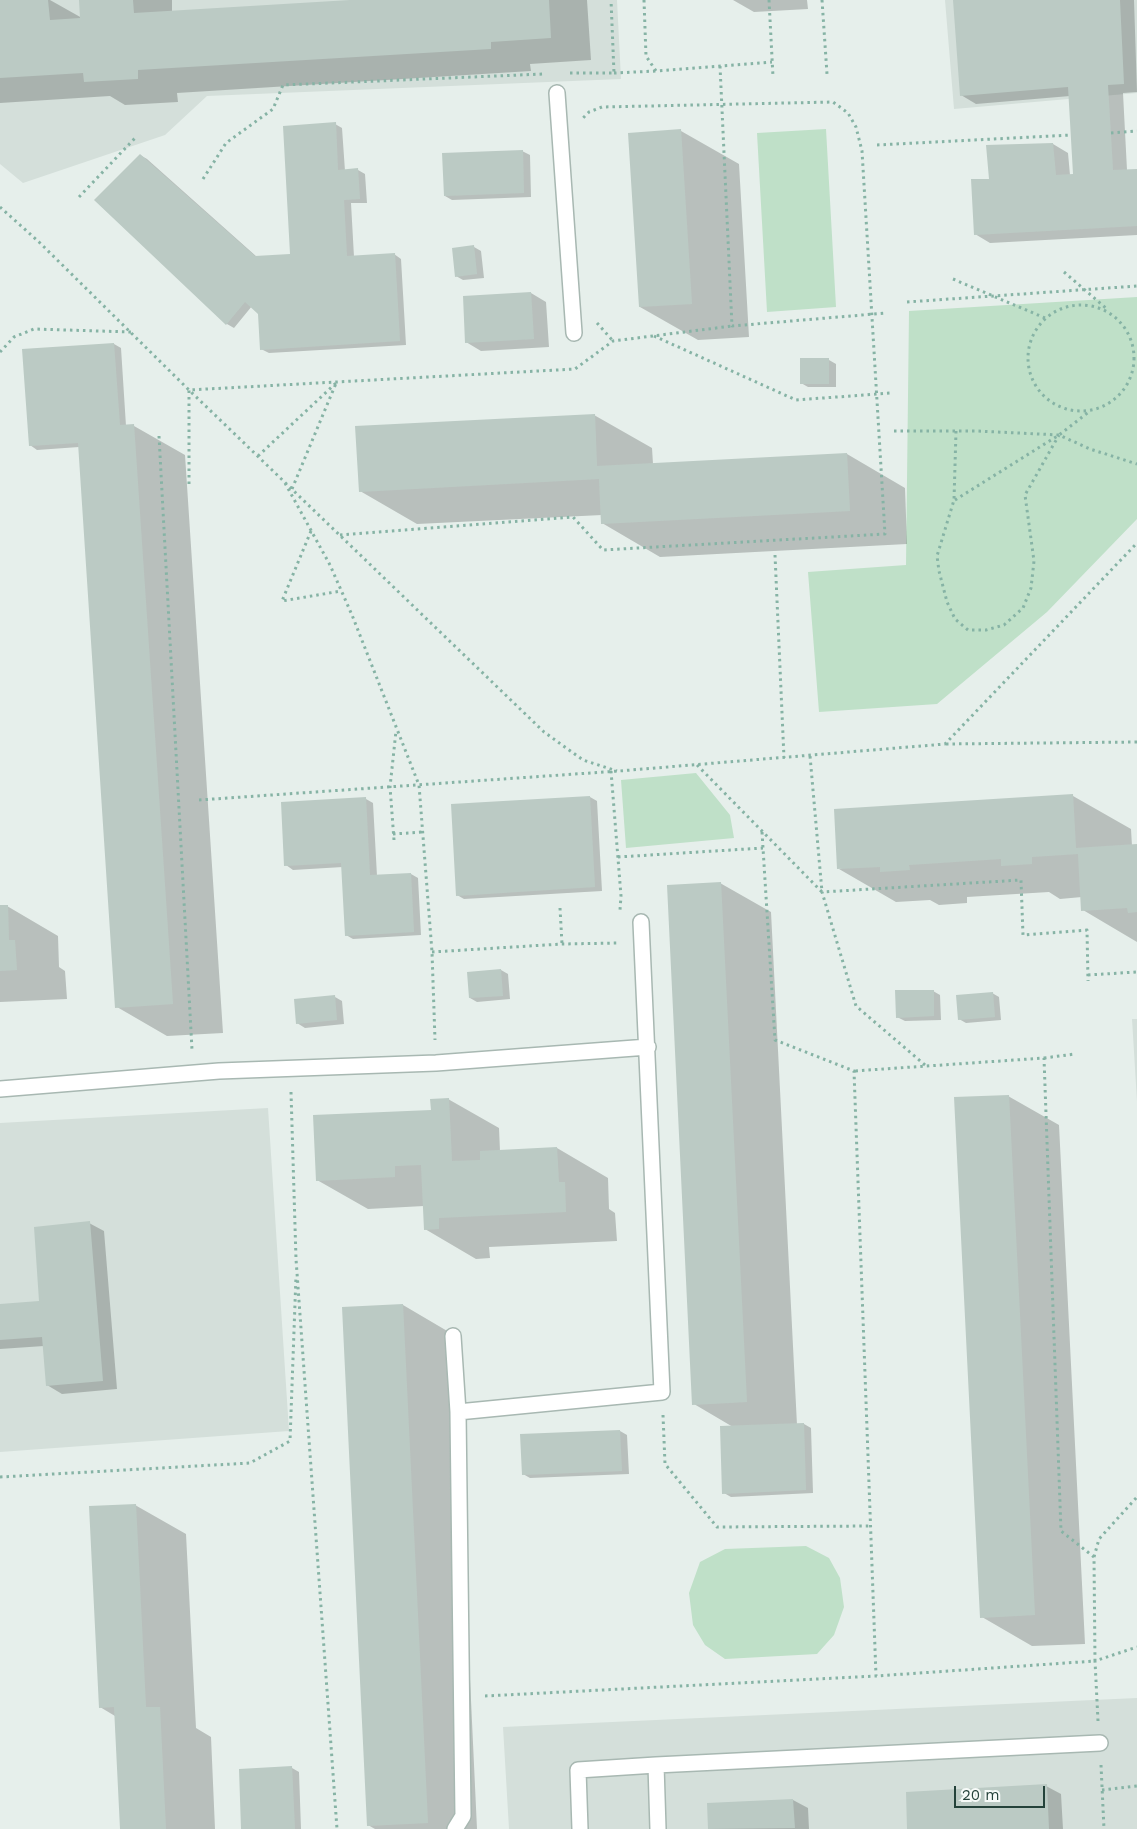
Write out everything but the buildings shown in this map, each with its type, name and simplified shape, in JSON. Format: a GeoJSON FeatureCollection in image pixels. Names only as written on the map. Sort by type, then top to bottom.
{"type":"FeatureCollection","features":[{"type":"Feature","properties":{"kind":"lane"},"geometry":{"type":"LineString","coordinates":[[557,92],[574,333]]}},
{"type":"Feature","properties":{"kind":"lane"},"geometry":{"type":"LineString","coordinates":[[458,1412],[662,1392],[641,922]]}},
{"type":"Feature","properties":{"kind":"lane"},"geometry":{"type":"LineString","coordinates":[[0,1089],[219,1072],[436,1063],[648,1047]]}},
{"type":"Feature","properties":{"kind":"lane"},"geometry":{"type":"LineString","coordinates":[[454,1336],[458,1412],[463,1816],[455,1829]]}},
{"type":"Feature","properties":{"kind":"lane"},"geometry":{"type":"LineString","coordinates":[[580,1829],[578,1770],[1100,1743]]}},
{"type":"Feature","properties":{"kind":"lane"},"geometry":{"type":"LineString","coordinates":[[656,1765],[658,1829]]}},
{"type":"Feature","properties":{"kind":"path"},"geometry":{"type":"LineString","coordinates":[[612,0],[614,73]]}},
{"type":"Feature","properties":{"kind":"path"},"geometry":{"type":"LineString","coordinates":[[644,0],[646,56],[656,71]]}},
{"type":"Feature","properties":{"kind":"path"},"geometry":{"type":"LineString","coordinates":[[769,0],[773,77]]}},
{"type":"Feature","properties":{"kind":"path"},"geometry":{"type":"LineString","coordinates":[[822,0],[827,74]]}},
{"type":"Feature","properties":{"kind":"path"},"geometry":{"type":"LineString","coordinates":[[568,73],[656,71],[772,62]]}},
{"type":"Feature","properties":{"kind":"path"},"geometry":{"type":"LineString","coordinates":[[720,66],[732,326]]}},
{"type":"Feature","properties":{"kind":"path"},"geometry":{"type":"LineString","coordinates":[[202,178],[226,143],[273,109],[283,85],[548,74]]}},
{"type":"Feature","properties":{"kind":"path"},"geometry":{"type":"LineString","coordinates":[[340,535],[573,517],[603,550],[885,534],[862,151],[856,127],[848,113],[833,102],[602,107],[589,112],[580,121]]}},
{"type":"Feature","properties":{"kind":"path"},"geometry":{"type":"LineString","coordinates":[[1111,133],[1137,131]]}},
{"type":"Feature","properties":{"kind":"path"},"geometry":{"type":"LineString","coordinates":[[877,145],[1071,135]]}},
{"type":"Feature","properties":{"kind":"path"},"geometry":{"type":"LineString","coordinates":[[79,197],[136,137]]}},
{"type":"Feature","properties":{"kind":"path"},"geometry":{"type":"LineString","coordinates":[[0,207],[39,242],[189,390],[544,732],[583,760],[619,771]]}},
{"type":"Feature","properties":{"kind":"path"},"geometry":{"type":"LineString","coordinates":[[954,500],[1059,435],[1090,411],[1107,405],[1119,396],[1130,381],[1135,369],[1136,352],[1128,332],[1117,318],[1064,272]]}},
{"type":"Feature","properties":{"kind":"path"},"geometry":{"type":"LineString","coordinates":[[953,279],[1045,318]]}},
{"type":"Feature","properties":{"kind":"path"},"geometry":{"type":"LineString","coordinates":[[907,302],[1137,286]]}},
{"type":"Feature","properties":{"kind":"path"},"geometry":{"type":"LineString","coordinates":[[1090,411],[1065,409],[1051,403],[1038,390],[1030,373],[1027,359],[1030,340],[1045,318],[1054,311],[1072,305],[1085,304],[1103,309],[1117,318]]}},
{"type":"Feature","properties":{"kind":"path"},"geometry":{"type":"LineString","coordinates":[[189,390],[575,368],[613,341],[732,326],[886,313]]}},
{"type":"Feature","properties":{"kind":"path"},"geometry":{"type":"LineString","coordinates":[[594,319],[613,341]]}},
{"type":"Feature","properties":{"kind":"path"},"geometry":{"type":"LineString","coordinates":[[0,352],[14,337],[34,330],[132,332]]}},
{"type":"Feature","properties":{"kind":"path"},"geometry":{"type":"LineString","coordinates":[[654,336],[796,400],[891,394]]}},
{"type":"Feature","properties":{"kind":"path"},"geometry":{"type":"LineString","coordinates":[[292,489],[337,382]]}},
{"type":"Feature","properties":{"kind":"path"},"geometry":{"type":"LineString","coordinates":[[258,456],[337,382]]}},
{"type":"Feature","properties":{"kind":"path"},"geometry":{"type":"LineString","coordinates":[[189,390],[189,484]]}},
{"type":"Feature","properties":{"kind":"path"},"geometry":{"type":"LineString","coordinates":[[894,431],[956,431],[1059,435],[1090,449],[1137,464]]}},
{"type":"Feature","properties":{"kind":"path"},"geometry":{"type":"LineString","coordinates":[[956,431],[954,500],[937,556],[947,602],[955,619],[968,630],[986,630],[1004,625],[1023,608],[1031,588],[1034,561],[1025,494],[1059,435]]}},
{"type":"Feature","properties":{"kind":"path"},"geometry":{"type":"LineString","coordinates":[[158,436],[192,1056]]}},
{"type":"Feature","properties":{"kind":"path"},"geometry":{"type":"LineString","coordinates":[[283,480],[330,565],[419,785],[432,952],[436,1063]]}},
{"type":"Feature","properties":{"kind":"path"},"geometry":{"type":"LineString","coordinates":[[311,531],[282,601],[341,591]]}},
{"type":"Feature","properties":{"kind":"path"},"geometry":{"type":"LineString","coordinates":[[945,744],[1137,543]]}},
{"type":"Feature","properties":{"kind":"path"},"geometry":{"type":"LineString","coordinates":[[775,555],[784,758]]}},
{"type":"Feature","properties":{"kind":"path"},"geometry":{"type":"LineString","coordinates":[[394,840],[390,787],[396,730]]}},
{"type":"Feature","properties":{"kind":"path"},"geometry":{"type":"LineString","coordinates":[[199,800],[611,772],[945,744],[1137,742]]}},
{"type":"Feature","properties":{"kind":"path"},"geometry":{"type":"LineString","coordinates":[[810,756],[822,892],[856,1006],[926,1066]]}},
{"type":"Feature","properties":{"kind":"path"},"geometry":{"type":"LineString","coordinates":[[697,765],[822,892],[1021,880],[1023,935],[1087,930],[1088,981]]}},
{"type":"Feature","properties":{"kind":"path"},"geometry":{"type":"LineString","coordinates":[[611,772],[621,896],[620,917]]}},
{"type":"Feature","properties":{"kind":"path"},"geometry":{"type":"LineString","coordinates":[[393,834],[423,832]]}},
{"type":"Feature","properties":{"kind":"path"},"geometry":{"type":"LineString","coordinates":[[762,832],[774,1040],[854,1071],[1044,1058],[1075,1054]]}},
{"type":"Feature","properties":{"kind":"path"},"geometry":{"type":"LineString","coordinates":[[618,857],[763,848]]}},
{"type":"Feature","properties":{"kind":"path"},"geometry":{"type":"LineString","coordinates":[[560,908],[562,944]]}},
{"type":"Feature","properties":{"kind":"path"},"geometry":{"type":"LineString","coordinates":[[432,952],[562,944],[620,943],[620,934]]}},
{"type":"Feature","properties":{"kind":"path"},"geometry":{"type":"LineString","coordinates":[[1088,975],[1137,972]]}},
{"type":"Feature","properties":{"kind":"path"},"geometry":{"type":"LineString","coordinates":[[1044,1058],[1061,1531],[1094,1557]]}},
{"type":"Feature","properties":{"kind":"path"},"geometry":{"type":"LineString","coordinates":[[854,1071],[876,1676]]}},
{"type":"Feature","properties":{"kind":"path"},"geometry":{"type":"LineString","coordinates":[[291,1083],[296,1259],[337,1829]]}},
{"type":"Feature","properties":{"kind":"path"},"geometry":{"type":"LineString","coordinates":[[0,1477],[250,1463],[290,1441],[296,1259]]}},
{"type":"Feature","properties":{"kind":"path"},"geometry":{"type":"LineString","coordinates":[[662,1392],[665,1464],[717,1527],[871,1526]]}},
{"type":"Feature","properties":{"kind":"path"},"geometry":{"type":"LineString","coordinates":[[462,1697],[876,1676],[1095,1661],[1094,1557],[1099,1539],[1137,1497]]}},
{"type":"Feature","properties":{"kind":"path"},"geometry":{"type":"LineString","coordinates":[[1102,1790],[1137,1786]]}},
{"type":"Feature","properties":{"kind":"shaded area"},"geometry":{"type":"Polygon","coordinates":[[[0,0],[617,0],[621,79],[207,96],[165,135],[23,183],[0,164],[0,0]]]}},
{"type":"Feature","properties":{"kind":"shaded area"},"geometry":{"type":"Polygon","coordinates":[[[945,0],[1137,0],[1137,93],[954,109],[945,0]]]}},
{"type":"Feature","properties":{"kind":"shaded area"},"geometry":{"type":"Polygon","coordinates":[[[1132,1019],[1137,1019],[1137,1101],[1132,1019]]]}},
{"type":"Feature","properties":{"kind":"shaded area"},"geometry":{"type":"Polygon","coordinates":[[[268,1108],[289,1431],[0,1452],[0,1123],[268,1108]]]}},
{"type":"Feature","properties":{"kind":"shaded area"},"geometry":{"type":"Polygon","coordinates":[[[1137,1698],[1137,1829],[509,1829],[503,1727],[1137,1698]]]}},
{"type":"Feature","properties":{"kind":"green space"},"geometry":{"type":"Polygon","coordinates":[[[826,129],[836,307],[767,312],[757,133],[826,129]]]}},
{"type":"Feature","properties":{"kind":"green space"},"geometry":{"type":"Polygon","coordinates":[[[1137,297],[1137,519],[1047,612],[937,704],[819,712],[808,572],[906,565],[909,311],[1137,297]]]}},
{"type":"Feature","properties":{"kind":"green space"},"geometry":{"type":"Polygon","coordinates":[[[696,773],[730,815],[734,838],[626,848],[621,780],[696,773]]]}},
{"type":"Feature","properties":{"kind":"green space"},"geometry":{"type":"Polygon","coordinates":[[[806,1546],[829,1558],[840,1578],[844,1607],[834,1635],[817,1654],[725,1659],[705,1645],[693,1625],[689,1593],[700,1562],[725,1549],[806,1546]]]}}]}
